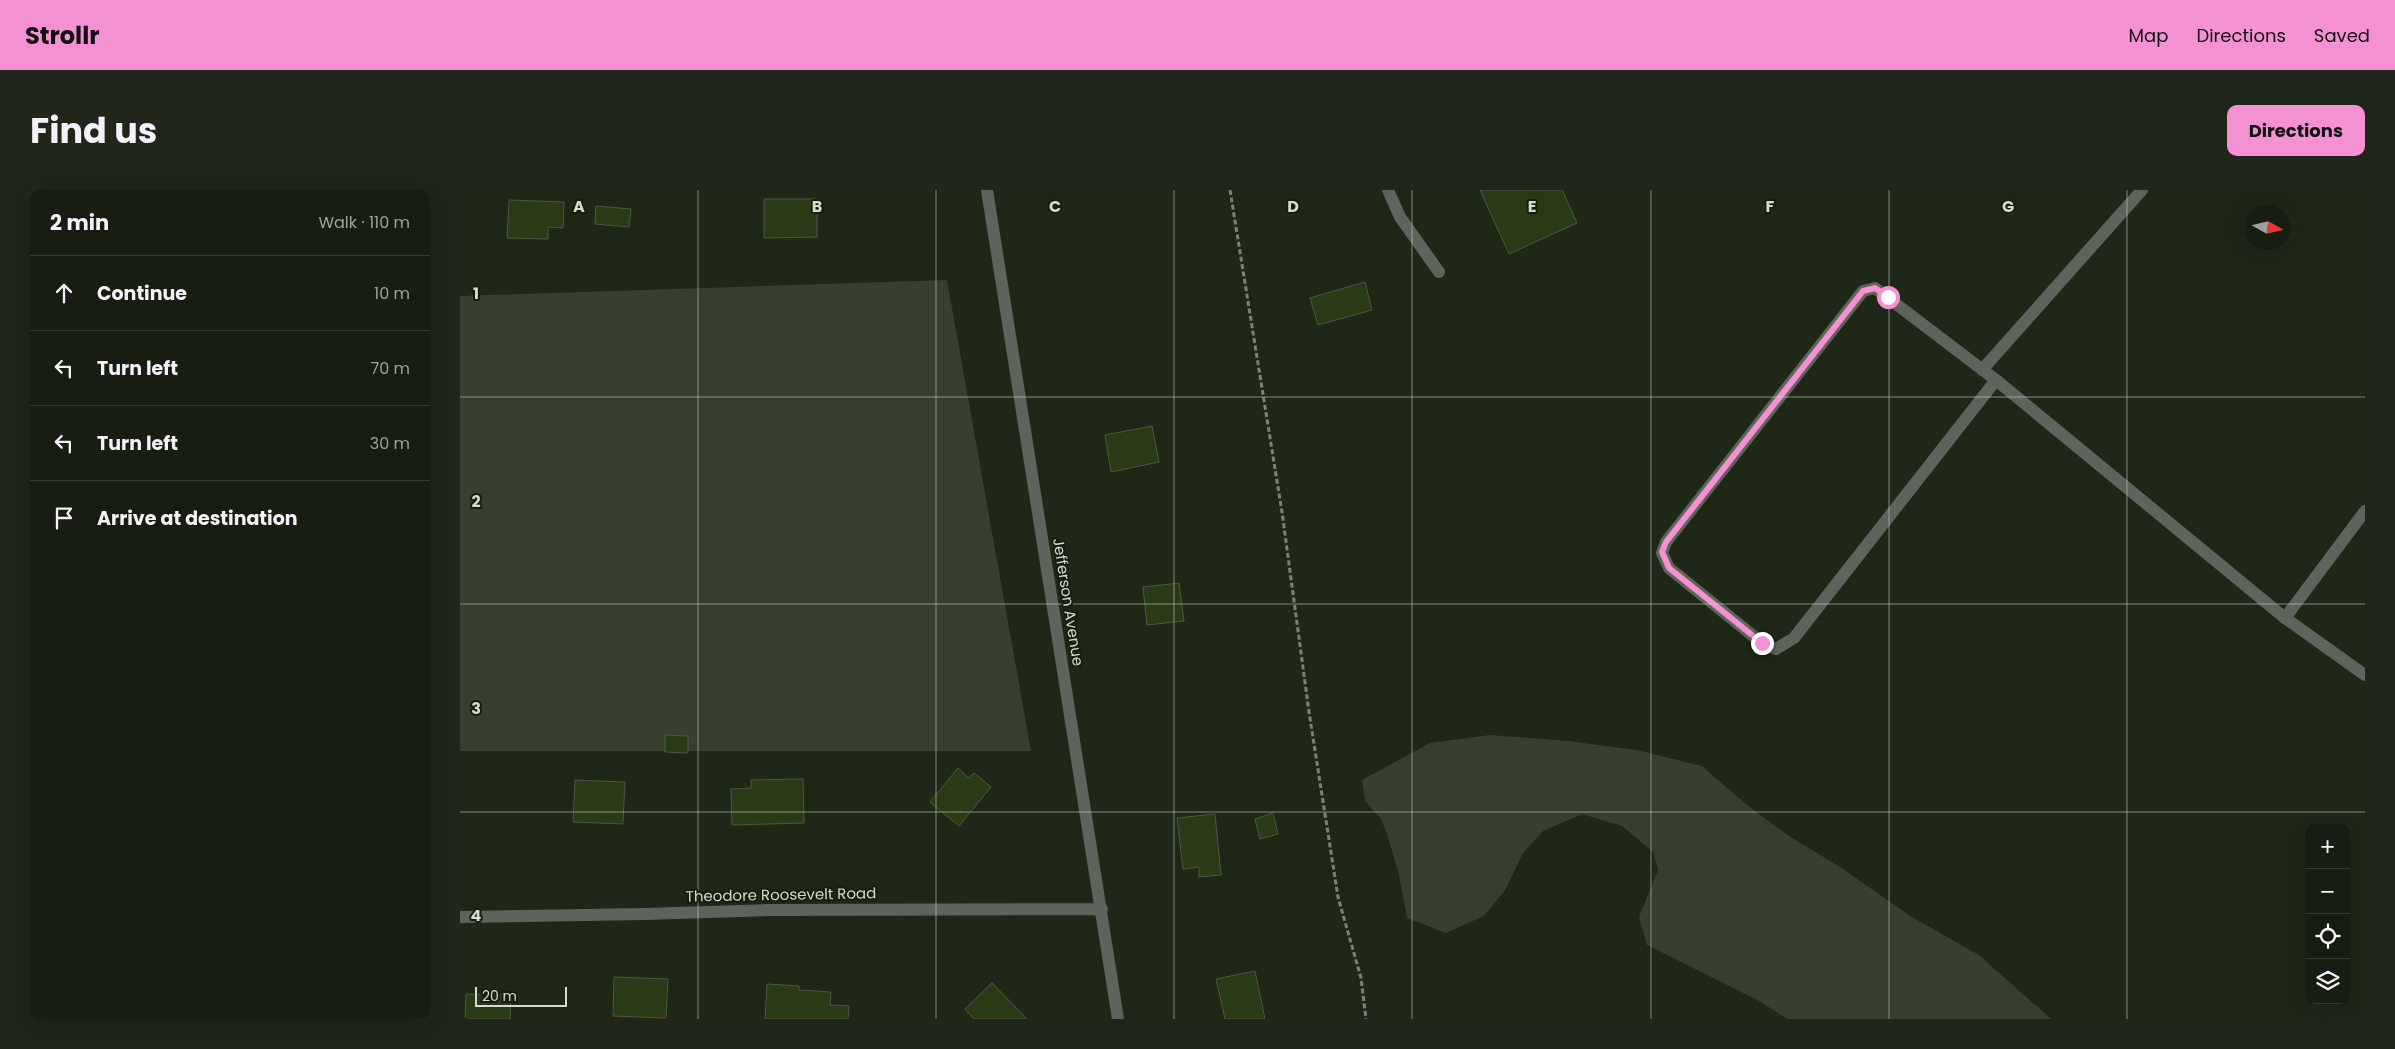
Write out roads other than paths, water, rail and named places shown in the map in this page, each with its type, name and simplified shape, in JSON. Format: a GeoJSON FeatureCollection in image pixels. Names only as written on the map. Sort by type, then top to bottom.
{"type":"FeatureCollection","features":[{"type":"Feature","properties":{"kind":"street","name":"Jefferson Avenue"},"geometry":{"type":"LineString","coordinates":[[987,190],[1118,1019]]}},
{"type":"Feature","properties":{"kind":"street"},"geometry":{"type":"LineString","coordinates":[[1388,190],[1400,217],[1439,272]]}},
{"type":"Feature","properties":{"kind":"street"},"geometry":{"type":"LineString","coordinates":[[1982,370],[2142,190]]}},
{"type":"Feature","properties":{"kind":"street"},"geometry":{"type":"LineString","coordinates":[[1996,380],[1794,638],[1776,649],[1762,643],[1669,568],[1662,552],[1666,542],[1863,291],[1875,288],[1996,380],[2285,618],[2365,675]]}},
{"type":"Feature","properties":{"kind":"street"},"geometry":{"type":"LineString","coordinates":[[2285,618],[2365,511]]}},
{"type":"Feature","properties":{"kind":"street","name":"Theodore Roosevelt Road"},"geometry":{"type":"LineString","coordinates":[[460,916],[779,910],[1102,909]]}}]}
